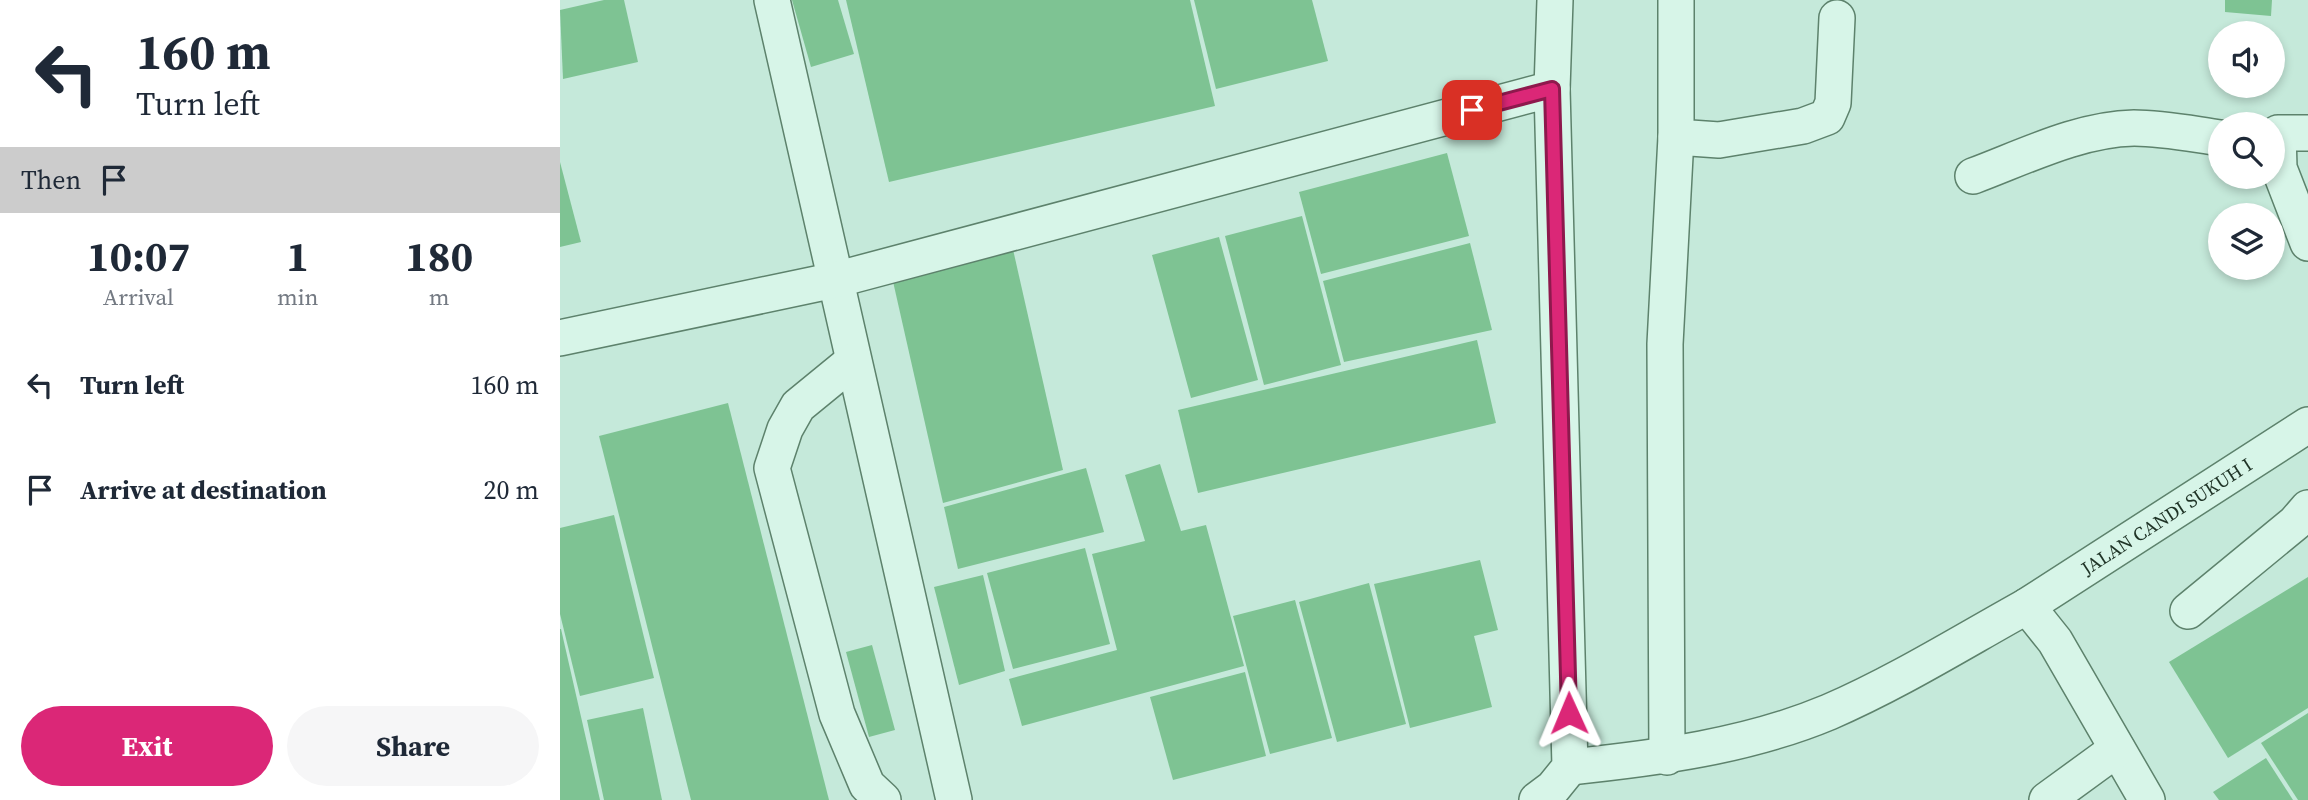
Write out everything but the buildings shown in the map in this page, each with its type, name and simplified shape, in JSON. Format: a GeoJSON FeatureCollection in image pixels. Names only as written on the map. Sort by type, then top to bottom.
{"type":"FeatureCollection","features":[{"type":"Feature","properties":{"kind":"street"},"geometry":{"type":"LineString","coordinates":[[772,0],[954,800]]}},
{"type":"Feature","properties":{"kind":"street"},"geometry":{"type":"LineString","coordinates":[[1537,800],[1553,788],[1570,767],[1552,89],[1555,0]]}},
{"type":"Feature","properties":{"kind":"street"},"geometry":{"type":"LineString","coordinates":[[1667,757],[1665,344],[1676,136],[1676,0]]}},
{"type":"Feature","properties":{"kind":"street"},"geometry":{"type":"LineString","coordinates":[[1676,136],[1718,140],[1803,126],[1827,117],[1833,103],[1837,18]]}},
{"type":"Feature","properties":{"kind":"street"},"geometry":{"type":"LineString","coordinates":[[560,338],[835,280],[1552,89]]}},
{"type":"Feature","properties":{"kind":"street"},"geometry":{"type":"LineString","coordinates":[[1973,176],[2077,138],[2106,131],[2134,128],[2208,137]]}},
{"type":"Feature","properties":{"kind":"street"},"geometry":{"type":"LineString","coordinates":[[2287,133],[2279,168],[2308,243]]}},
{"type":"Feature","properties":{"kind":"street"},"geometry":{"type":"LineString","coordinates":[[853,361],[798,406],[785,429],[772,468],[837,715],[867,785],[883,800]]}},
{"type":"Feature","properties":{"kind":"street","name":"JALAN CANDI SUKUH I"},"geometry":{"type":"LineString","coordinates":[[1570,767],[1667,757],[1758,735],[1828,712],[2027,606],[2306,430]]}},
{"type":"Feature","properties":{"kind":"street"},"geometry":{"type":"LineString","coordinates":[[2188,611],[2295,523],[2308,508]]}},
{"type":"Feature","properties":{"kind":"street"},"geometry":{"type":"LineString","coordinates":[[2027,606],[2055,641],[2147,800]]}},
{"type":"Feature","properties":{"kind":"street"},"geometry":{"type":"LineString","coordinates":[[2047,800],[2117,749]]}},
{"type":"Feature","properties":{"kind":"route"},"geometry":{"type":"LineString","coordinates":[[1472,110],[1552,89],[1569,713]]}}]}
